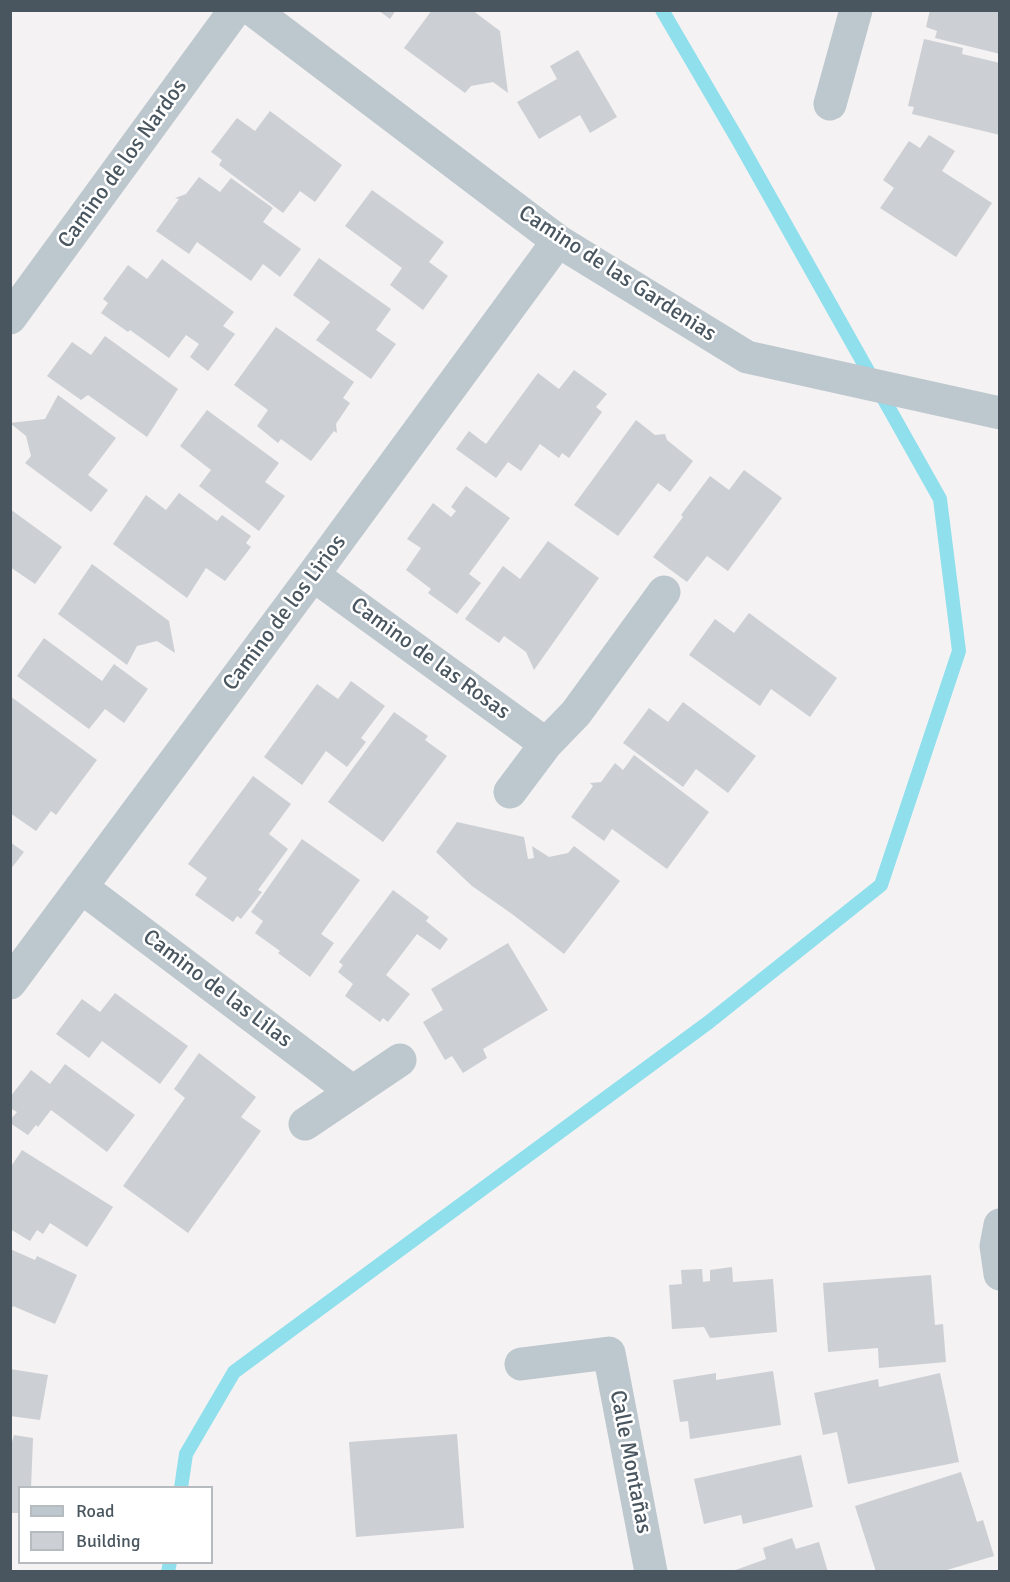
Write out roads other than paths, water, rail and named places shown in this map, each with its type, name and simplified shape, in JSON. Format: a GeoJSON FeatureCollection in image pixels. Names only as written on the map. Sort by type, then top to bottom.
{"type":"FeatureCollection","features":[{"type":"Feature","properties":{"kind":"street","name":"Camino de los Nardos"},"geometry":{"type":"LineString","coordinates":[[10,318],[235,10]]}},
{"type":"Feature","properties":{"kind":"street","name":"Camino de las Gardenias"},"geometry":{"type":"LineString","coordinates":[[253,10],[558,241],[747,357],[999,412]]}},
{"type":"Feature","properties":{"kind":"street"},"geometry":{"type":"LineString","coordinates":[[830,104],[853,11]]}},
{"type":"Feature","properties":{"kind":"street","name":"Camino de los Lirios"},"geometry":{"type":"LineString","coordinates":[[10,983],[558,241]]}},
{"type":"Feature","properties":{"kind":"street","name":"Camino de las Rosas"},"geometry":{"type":"LineString","coordinates":[[313,575],[546,744]]}},
{"type":"Feature","properties":{"kind":"street"},"geometry":{"type":"LineString","coordinates":[[510,792],[546,744],[576,713],[664,592]]}},
{"type":"Feature","properties":{"kind":"street","name":"Camino de las Lilas"},"geometry":{"type":"LineString","coordinates":[[81,887],[353,1092]]}},
{"type":"Feature","properties":{"kind":"street"},"geometry":{"type":"LineString","coordinates":[[305,1124],[400,1060]]}},
{"type":"Feature","properties":{"kind":"street"},"geometry":{"type":"LineString","coordinates":[[999,1225],[996,1246],[999,1275]]}},
{"type":"Feature","properties":{"kind":"street","name":"Calle Montañas"},"geometry":{"type":"LineString","coordinates":[[521,1364],[609,1353],[651,1572]]}},
{"type":"Feature","properties":{"kind":"waterway"},"geometry":{"type":"LineString","coordinates":[[181,1486],[186,1454],[234,1372],[709,1022],[881,885],[959,651],[940,499],[738,140],[662,10]]}},
{"type":"Feature","properties":{"kind":"waterway"},"geometry":{"type":"LineString","coordinates":[[168,1572],[170,1564]]}}]}
